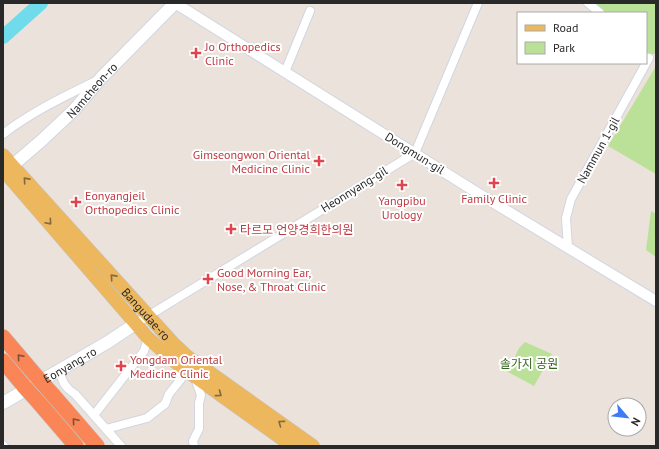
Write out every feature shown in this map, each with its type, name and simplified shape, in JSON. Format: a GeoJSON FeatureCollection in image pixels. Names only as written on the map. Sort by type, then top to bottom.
{"type":"FeatureCollection","features":[{"type":"Feature","properties":{"kind":"highway"},"geometry":{"type":"LineString","coordinates":[[3,337],[97,446]]}},
{"type":"Feature","properties":{"kind":"highway"},"geometry":{"type":"LineString","coordinates":[[3,361],[76,446]]}},
{"type":"Feature","properties":{"kind":"main road","name":"Namcheon-ro"},"geometry":{"type":"LineString","coordinates":[[6,170],[41,141],[74,110],[102,78],[175,3]]}},
{"type":"Feature","properties":{"kind":"main road","name":"Bangudae-ro"},"geometry":{"type":"LineString","coordinates":[[3,155],[6,170],[86,267],[148,338],[180,366],[292,446]]}},
{"type":"Feature","properties":{"kind":"main road","name":"Bangudae-ro"},"geometry":{"type":"LineString","coordinates":[[6,170],[168,338],[188,356],[313,446]]}},
{"type":"Feature","properties":{"kind":"main road","name":"Eonyang-ro"},"geometry":{"type":"LineString","coordinates":[[3,403],[108,342],[135,324]]}},
{"type":"Feature","properties":{"kind":"street","name":"Dongmun-gil"},"geometry":{"type":"LineString","coordinates":[[175,3],[476,192],[656,301]]}},
{"type":"Feature","properties":{"kind":"street"},"geometry":{"type":"LineString","coordinates":[[415,153],[478,3]]}},
{"type":"Feature","properties":{"kind":"street"},"geometry":{"type":"LineString","coordinates":[[588,3],[599,12]]}},
{"type":"Feature","properties":{"kind":"street"},"geometry":{"type":"LineString","coordinates":[[285,72],[310,11]]}},
{"type":"Feature","properties":{"kind":"street","name":"Nammun 1-gil"},"geometry":{"type":"LineString","coordinates":[[568,248],[566,218],[571,199],[646,64]]}},
{"type":"Feature","properties":{"kind":"street"},"geometry":{"type":"LineString","coordinates":[[3,134],[49,104],[102,78]]}},
{"type":"Feature","properties":{"kind":"street","name":"Heonnyang-gil"},"geometry":{"type":"LineString","coordinates":[[135,324],[415,153]]}},
{"type":"Feature","properties":{"kind":"street"},"geometry":{"type":"LineString","coordinates":[[94,415],[144,351],[148,338]]}},
{"type":"Feature","properties":{"kind":"street"},"geometry":{"type":"LineString","coordinates":[[106,429],[147,418],[165,404],[169,394],[180,379],[180,366]]}},
{"type":"Feature","properties":{"kind":"street"},"geometry":{"type":"LineString","coordinates":[[59,370],[64,385],[68,390],[75,394],[121,446]]}},
{"type":"Feature","properties":{"kind":"street"},"geometry":{"type":"LineString","coordinates":[[194,376],[201,395],[199,404],[199,429],[193,441],[194,446]]}},
{"type":"Feature","properties":{"kind":"green space"},"geometry":{"type":"Polygon","coordinates":[[[593,3],[656,3],[656,54],[649,54],[647,52],[647,12],[602,12],[593,3]]]}},
{"type":"Feature","properties":{"kind":"green space"},"geometry":{"type":"Polygon","coordinates":[[[656,66],[656,174],[608,146],[656,66]]]}},
{"type":"Feature","properties":{"kind":"green space"},"geometry":{"type":"Polygon","coordinates":[[[651,211],[656,214],[656,257],[646,250],[651,211]]]}},
{"type":"Feature","properties":{"kind":"green space","name":"솔가지 공원"},"geometry":{"type":"Polygon","coordinates":[[[525,342],[552,354],[534,386],[508,372],[519,348],[525,342]]]}},
{"type":"Feature","properties":{"kind":"waterway"},"geometry":{"type":"LineString","coordinates":[[3,37],[41,3]]}},
{"type":"Feature","properties":{"kind":"place","name":"Jo Orthopedics Clinic"},"geometry":{"type":"Point","coordinates":[196,53]}},
{"type":"Feature","properties":{"kind":"place","name":"Gimseongwon Oriental Medicine Clinic"},"geometry":{"type":"Point","coordinates":[319,161]}},
{"type":"Feature","properties":{"kind":"place","name":"Family Clinic"},"geometry":{"type":"Point","coordinates":[494,183]}},
{"type":"Feature","properties":{"kind":"place","name":"Yangpibu Urology"},"geometry":{"type":"Point","coordinates":[402,185]}},
{"type":"Feature","properties":{"kind":"place","name":"Eonyangjeil Orthopedics Clinic"},"geometry":{"type":"Point","coordinates":[76,202]}},
{"type":"Feature","properties":{"kind":"place","name":"타르모 언양경희한의원"},"geometry":{"type":"Point","coordinates":[231,229]}},
{"type":"Feature","properties":{"kind":"place","name":"Good Morning Ear, Nose, & Throat Clinic"},"geometry":{"type":"Point","coordinates":[208,279]}},
{"type":"Feature","properties":{"kind":"place","name":"Yongdam Oriental Medicine Clinic"},"geometry":{"type":"Point","coordinates":[121,366]}}]}
